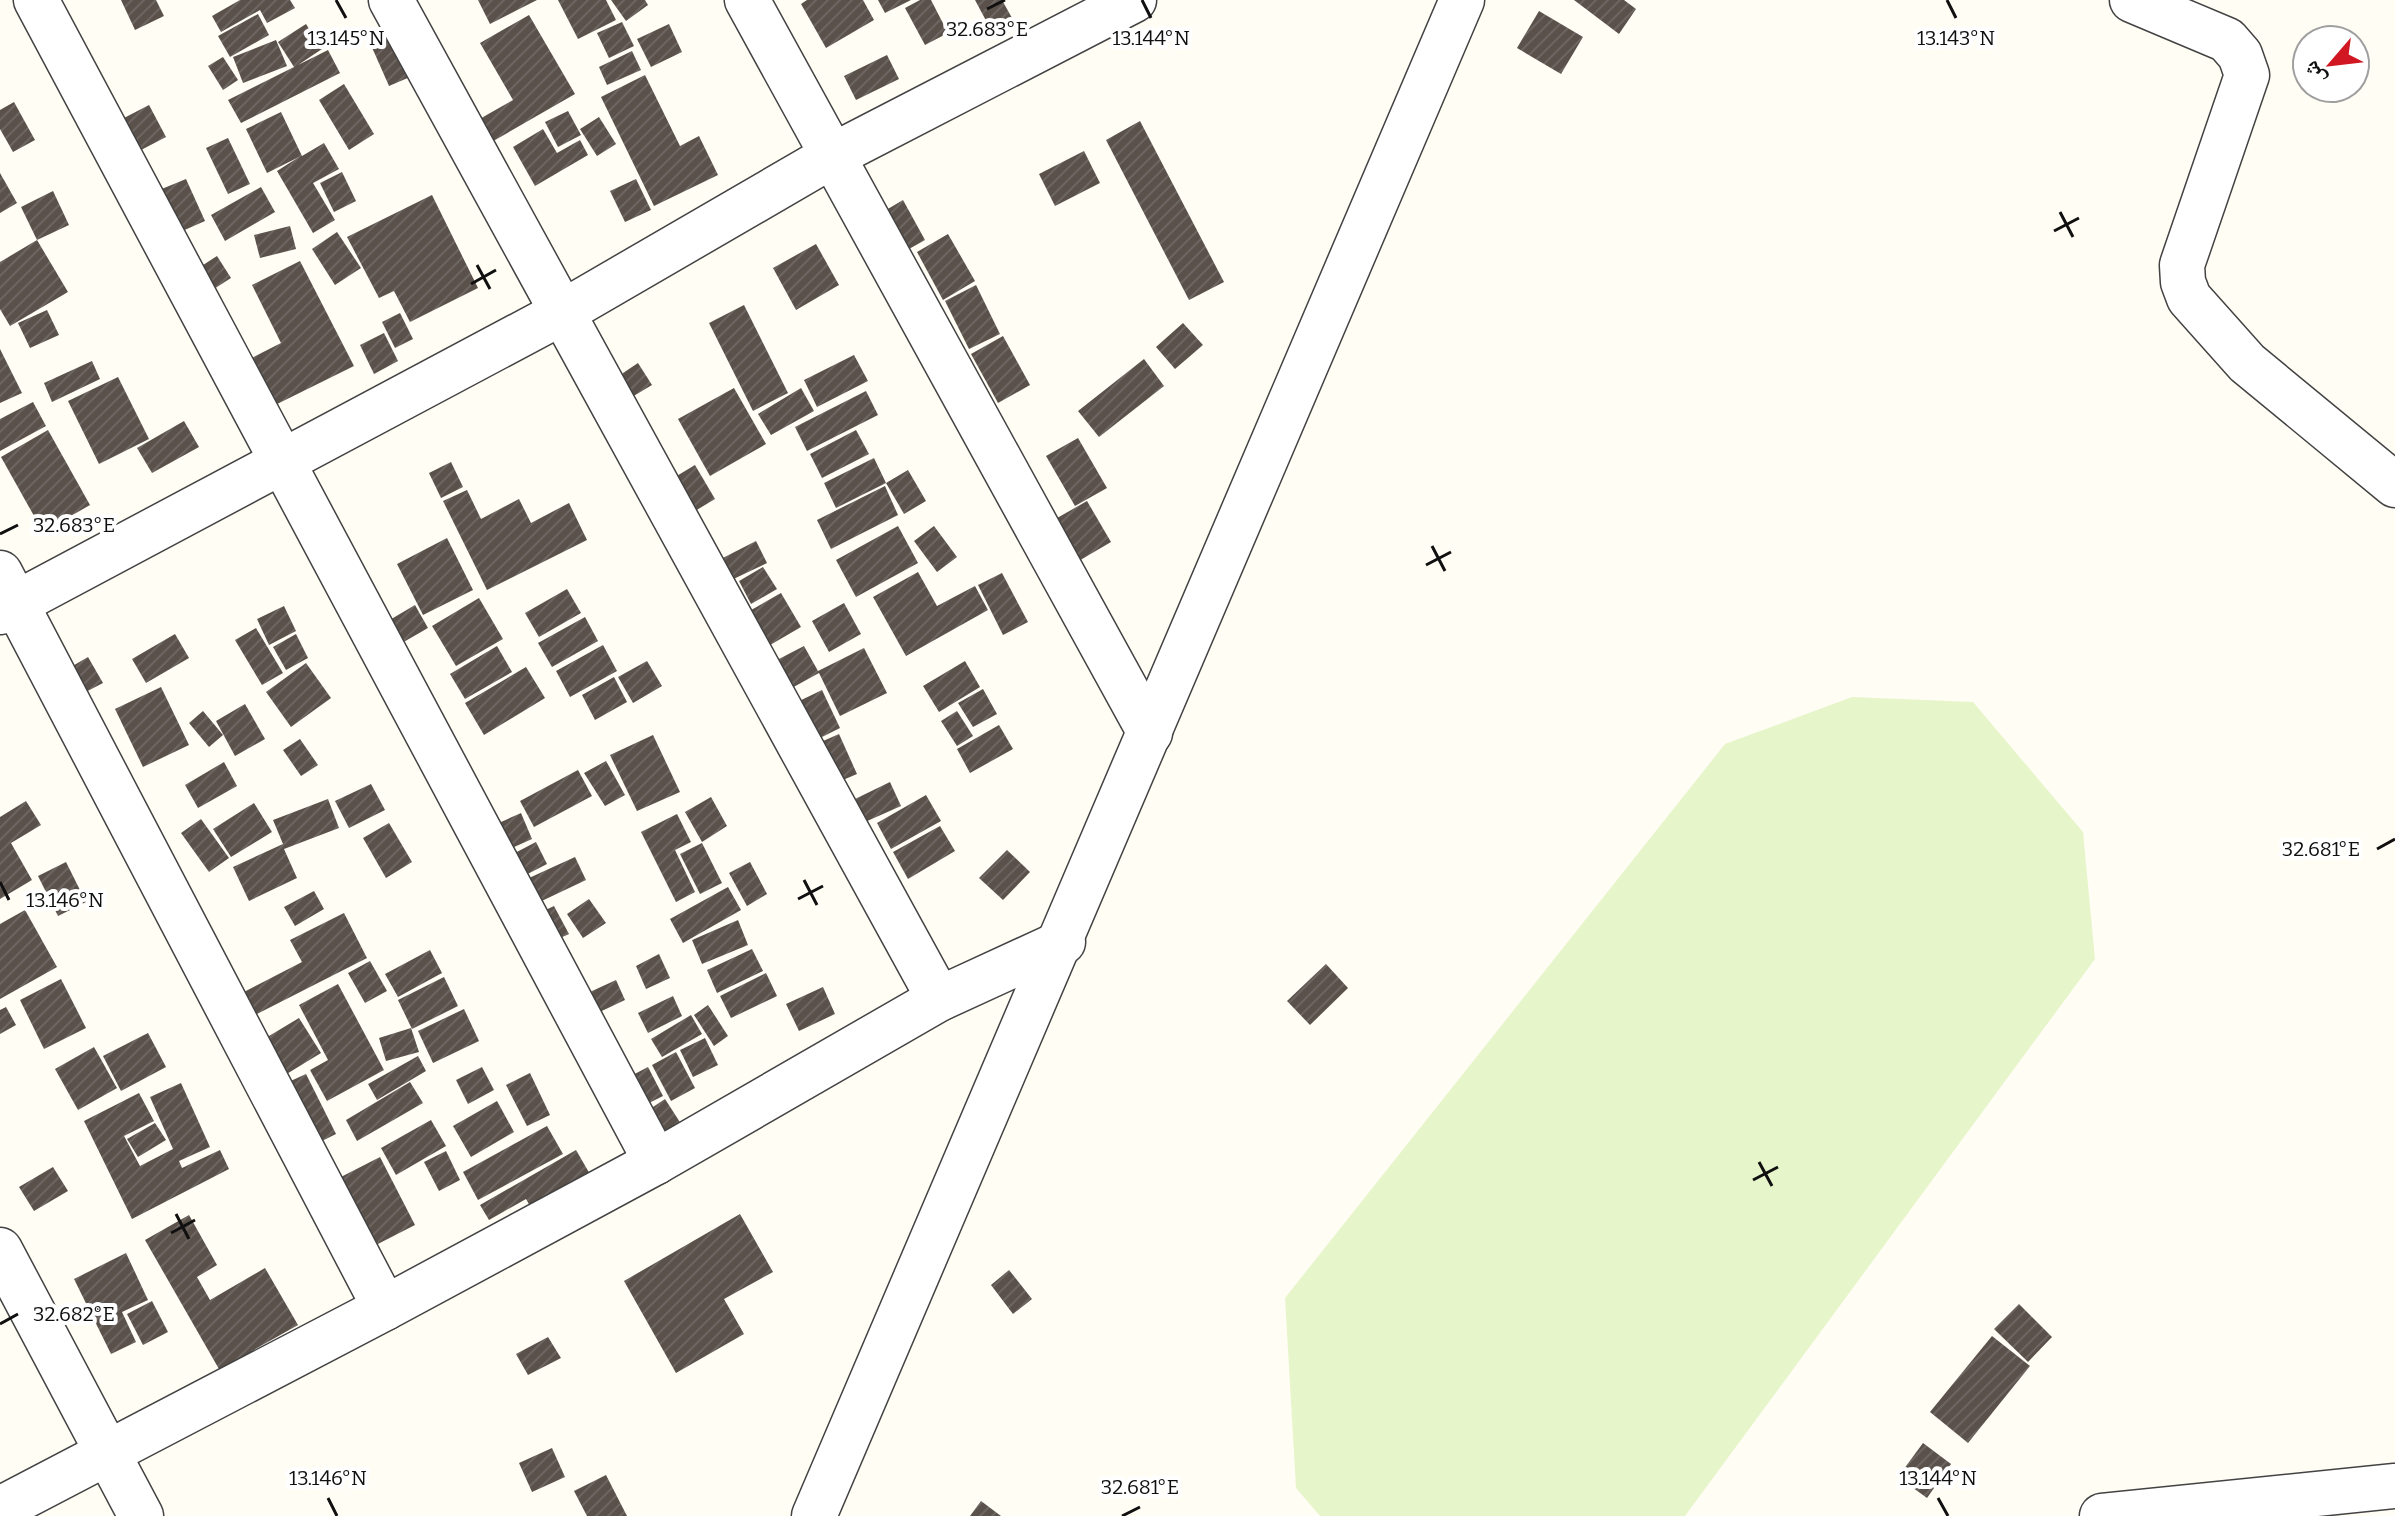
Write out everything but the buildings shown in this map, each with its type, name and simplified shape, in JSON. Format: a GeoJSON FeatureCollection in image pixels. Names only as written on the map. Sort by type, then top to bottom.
{"type":"FeatureCollection","features":[{"type":"Feature","properties":{"kind":"street"},"geometry":{"type":"LineString","coordinates":[[36,0],[656,1162]]}},
{"type":"Feature","properties":{"kind":"street"},"geometry":{"type":"LineString","coordinates":[[391,0],[939,999]]}},
{"type":"Feature","properties":{"kind":"street"},"geometry":{"type":"LineString","coordinates":[[747,0],[830,157],[1150,733]]}},
{"type":"Feature","properties":{"kind":"street"},"geometry":{"type":"LineString","coordinates":[[814,1516],[1063,942],[1462,0]]}},
{"type":"Feature","properties":{"kind":"street"},"geometry":{"type":"LineString","coordinates":[[2132,0],[2227,40],[2240,55],[2247,75],[2182,265],[2183,282],[2189,298],[2247,363],[2395,485]]}},
{"type":"Feature","properties":{"kind":"street"},"geometry":{"type":"LineString","coordinates":[[385,1308],[5,596],[283,461],[563,312],[830,157],[1108,6]]}},
{"type":"Feature","properties":{"kind":"street"},"geometry":{"type":"LineString","coordinates":[[0,1509],[656,1162],[939,999],[1063,942]]}},
{"type":"Feature","properties":{"kind":"street"},"geometry":{"type":"LineString","coordinates":[[0,1250],[141,1516]]}},
{"type":"Feature","properties":{"kind":"street"},"geometry":{"type":"LineString","coordinates":[[2102,1516],[2395,1486]]}},
{"type":"Feature","properties":{"kind":"green space"},"geometry":{"type":"Polygon","coordinates":[[[1852,697],[1973,702],[2083,832],[2095,959],[1685,1516],[1320,1516],[1296,1488],[1285,1298],[1725,744],[1852,697]]]}}]}
